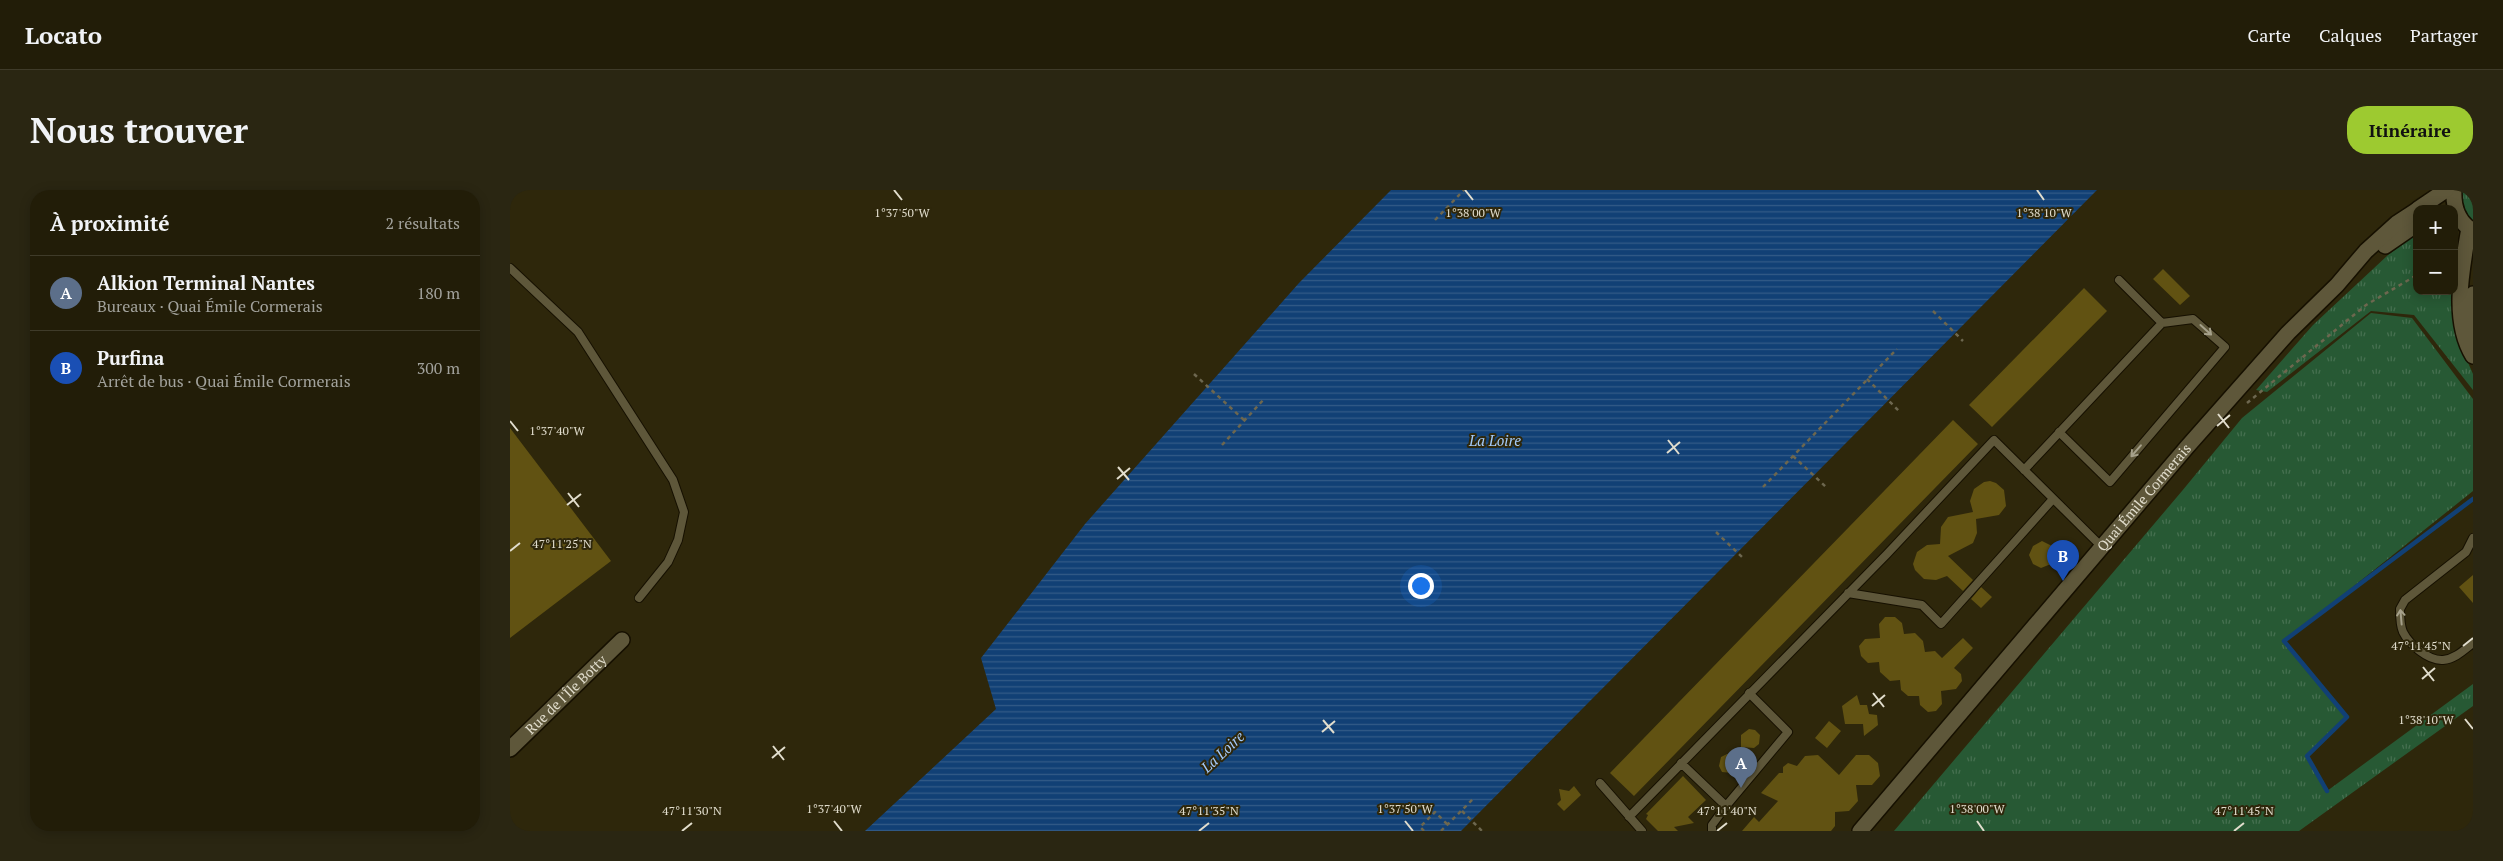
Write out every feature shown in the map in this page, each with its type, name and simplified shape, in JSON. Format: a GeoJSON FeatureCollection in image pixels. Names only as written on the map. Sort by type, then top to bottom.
{"type":"FeatureCollection","features":[{"type":"Feature","properties":{"kind":"main road","name":"Quai Émile Cormerais"},"geometry":{"type":"LineString","coordinates":[[2423,205],[2446,190]]}},
{"type":"Feature","properties":{"kind":"main road"},"geometry":{"type":"LineString","coordinates":[[2454,190],[2454,205],[2464,224],[2460,308],[2466,345],[2473,356]]}},
{"type":"Feature","properties":{"kind":"main road","name":"Quai Émile Cormerais"},"geometry":{"type":"LineString","coordinates":[[1860,831],[2102,547],[2288,333],[2337,285],[2366,251],[2397,223],[2413,212]]}},
{"type":"Feature","properties":{"kind":"main road","name":"Quai Émile Cormerais"},"geometry":{"type":"LineString","coordinates":[[2337,285],[2413,226]]}},
{"type":"Feature","properties":{"kind":"main road"},"geometry":{"type":"LineString","coordinates":[[2473,294],[2471,306],[2473,332]]}},
{"type":"Feature","properties":{"kind":"main road","name":"Rue de l'Île Botty"},"geometry":{"type":"LineString","coordinates":[[510,749],[622,640]]}},
{"type":"Feature","properties":{"kind":"lane"},"geometry":{"type":"LineString","coordinates":[[510,268],[578,332],[673,480],[684,512],[678,540],[668,562],[639,598]]}},
{"type":"Feature","properties":{"kind":"lane"},"geometry":{"type":"LineString","coordinates":[[2118,280],[2162,323]]}},
{"type":"Feature","properties":{"kind":"lane"},"geometry":{"type":"LineString","coordinates":[[2024,470],[2059,432],[2162,323],[2193,319],[2225,347],[2110,482],[2059,432]]}},
{"type":"Feature","properties":{"kind":"lane"},"geometry":{"type":"LineString","coordinates":[[1629,817],[1848,593],[1994,440],[2102,547]]}},
{"type":"Feature","properties":{"kind":"lane"},"geometry":{"type":"LineString","coordinates":[[1848,593],[1922,605],[1941,624],[2054,499]]}},
{"type":"Feature","properties":{"kind":"lane"},"geometry":{"type":"LineString","coordinates":[[2473,538],[2466,552],[2406,600],[2400,609],[2403,631],[2406,636],[2410,642],[2431,657],[2442,660],[2458,655],[2473,643]]}},
{"type":"Feature","properties":{"kind":"lane"},"geometry":{"type":"LineString","coordinates":[[1712,831],[1712,825],[1726,806],[1788,732],[1749,693]]}},
{"type":"Feature","properties":{"kind":"lane"},"geometry":{"type":"LineString","coordinates":[[1681,763],[1726,806]]}},
{"type":"Feature","properties":{"kind":"lane"},"geometry":{"type":"LineString","coordinates":[[1600,783],[1642,831]]}},
{"type":"Feature","properties":{"kind":"path"},"geometry":{"type":"LineString","coordinates":[[1435,220],[1464,190]]}},
{"type":"Feature","properties":{"kind":"path"},"geometry":{"type":"LineString","coordinates":[[2246,404],[2366,305],[2413,277]]}},
{"type":"Feature","properties":{"kind":"path"},"geometry":{"type":"LineString","coordinates":[[1933,311],[1963,341]]}},
{"type":"Feature","properties":{"kind":"path"},"geometry":{"type":"LineString","coordinates":[[1763,487],[1897,349]]}},
{"type":"Feature","properties":{"kind":"path"},"geometry":{"type":"LineString","coordinates":[[1194,374],[1244,420]]}},
{"type":"Feature","properties":{"kind":"path"},"geometry":{"type":"LineString","coordinates":[[1867,379],[1899,411]]}},
{"type":"Feature","properties":{"kind":"path"},"geometry":{"type":"LineString","coordinates":[[1222,445],[1265,398]]}},
{"type":"Feature","properties":{"kind":"path"},"geometry":{"type":"LineString","coordinates":[[1793,456],[1826,487]]}},
{"type":"Feature","properties":{"kind":"path"},"geometry":{"type":"LineString","coordinates":[[1716,532],[1743,558]]}},
{"type":"Feature","properties":{"kind":"path"},"geometry":{"type":"LineString","coordinates":[[1441,831],[1474,798]]}},
{"type":"Feature","properties":{"kind":"path"},"geometry":{"type":"LineString","coordinates":[[1462,810],[1482,831]]}},
{"type":"Feature","properties":{"kind":"path"},"geometry":{"type":"LineString","coordinates":[[1424,831],[1420,827],[1435,812],[1447,824]]}},
{"type":"Feature","properties":{"kind":"green space"},"geometry":{"type":"Polygon","coordinates":[[[2461,190],[2473,190],[2473,223],[2463,212],[2461,190]]]}},
{"type":"Feature","properties":{"kind":"green space"},"geometry":{"type":"Polygon","coordinates":[[[2413,236],[2413,295],[2456,295],[2455,315],[2458,340],[2473,374],[2473,390],[2414,315],[2371,311],[2267,392],[2256,390],[2313,325],[2388,255],[2413,236]]]}},
{"type":"Feature","properties":{"kind":"green space"},"geometry":{"type":"Polygon","coordinates":[[[2458,242],[2460,246],[2458,274],[2458,242]]]}},
{"type":"Feature","properties":{"kind":"green space"},"geometry":{"type":"Polygon","coordinates":[[[2371,313],[2412,318],[2473,399],[2473,491],[2285,641],[2347,717],[2307,756],[2327,791],[2473,684],[2473,706],[2299,831],[1894,831],[2242,418],[2371,313]]]}},
{"type":"Feature","properties":{"kind":"water","name":"La Loire"},"geometry":{"type":"Polygon","coordinates":[[[1391,190],[2097,190],[1461,831],[865,831],[996,709],[981,658],[1085,524],[1299,283],[1391,190]]]}},
{"type":"Feature","properties":{"kind":"building"},"geometry":{"type":"Polygon","coordinates":[[[2163,269],[2190,296],[2180,305],[2153,279],[2163,269]]]}},
{"type":"Feature","properties":{"kind":"building"},"geometry":{"type":"Polygon","coordinates":[[[2084,288],[2107,311],[1992,427],[1969,405],[2084,288]]]}},
{"type":"Feature","properties":{"kind":"building"},"geometry":{"type":"Polygon","coordinates":[[[1953,420],[1978,444],[1634,796],[1610,773],[1953,420]]]}},
{"type":"Feature","properties":{"kind":"building"},"geometry":{"type":"Polygon","coordinates":[[[510,428],[611,561],[510,638],[510,428]]]}},
{"type":"Feature","properties":{"kind":"building"},"geometry":{"type":"Polygon","coordinates":[[[1984,482],[1996,483],[2004,490],[2006,506],[1999,515],[1976,519],[1977,533],[1973,543],[1948,556],[1973,580],[1963,591],[1947,576],[1936,580],[1924,579],[1915,570],[1913,564],[1917,552],[1927,545],[1940,544],[1941,527],[1948,517],[1973,512],[1970,501],[1974,489],[1984,482]]]}},
{"type":"Feature","properties":{"kind":"building"},"geometry":{"type":"Polygon","coordinates":[[[2042,541],[2058,549],[2051,564],[2041,568],[2033,564],[2029,555],[2033,546],[2042,541]]]}},
{"type":"Feature","properties":{"kind":"building"},"geometry":{"type":"Polygon","coordinates":[[[2473,575],[2473,603],[2459,587],[2473,575]]]}},
{"type":"Feature","properties":{"kind":"building"},"geometry":{"type":"Polygon","coordinates":[[[1981,587],[1992,597],[1981,608],[1971,599],[1981,587]]]}},
{"type":"Feature","properties":{"kind":"building"},"geometry":{"type":"Polygon","coordinates":[[[1885,617],[1895,617],[1902,623],[1904,634],[1915,633],[1923,641],[1925,652],[1935,651],[1942,658],[1963,638],[1973,648],[1954,668],[1961,674],[1962,681],[1956,689],[1941,691],[1942,704],[1936,711],[1928,712],[1920,705],[1919,696],[1908,696],[1901,690],[1900,680],[1890,681],[1880,672],[1879,662],[1868,663],[1861,656],[1859,646],[1865,639],[1880,638],[1879,624],[1885,617]]]}},
{"type":"Feature","properties":{"kind":"building"},"geometry":{"type":"Polygon","coordinates":[[[1857,695],[1860,705],[1867,705],[1869,714],[1877,715],[1878,725],[1864,736],[1863,724],[1845,724],[1842,706],[1857,695]]]}},
{"type":"Feature","properties":{"kind":"building"},"geometry":{"type":"Polygon","coordinates":[[[1829,721],[1841,731],[1827,748],[1815,738],[1829,721]]]}},
{"type":"Feature","properties":{"kind":"building"},"geometry":{"type":"Polygon","coordinates":[[[1749,729],[1755,730],[1760,735],[1759,744],[1754,748],[1741,747],[1741,735],[1749,729]]]}},
{"type":"Feature","properties":{"kind":"building"},"geometry":{"type":"Polygon","coordinates":[[[1727,754],[1736,754],[1737,769],[1732,773],[1722,772],[1719,766],[1721,757],[1727,754]]]}},
{"type":"Feature","properties":{"kind":"building"},"geometry":{"type":"Polygon","coordinates":[[[1818,755],[1839,775],[1856,755],[1869,755],[1878,763],[1880,776],[1872,785],[1856,785],[1858,801],[1849,811],[1835,812],[1835,826],[1831,831],[1742,831],[1754,817],[1759,822],[1778,801],[1761,793],[1779,773],[1783,773],[1783,767],[1788,763],[1797,766],[1805,756],[1818,755]]]}},
{"type":"Feature","properties":{"kind":"building"},"geometry":{"type":"Polygon","coordinates":[[[1683,776],[1706,800],[1688,817],[1694,823],[1674,827],[1678,831],[1658,831],[1646,819],[1648,815],[1646,814],[1683,776]]]}},
{"type":"Feature","properties":{"kind":"building"},"geometry":{"type":"Polygon","coordinates":[[[1574,786],[1581,795],[1564,811],[1557,804],[1561,800],[1559,789],[1569,791],[1574,786]]]}},
{"type":"Feature","properties":{"kind":"waterway"},"geometry":{"type":"LineString","coordinates":[[2327,791],[2307,756],[2347,717],[2284,641],[2473,499]]}},
{"type":"Feature","properties":{"kind":"place","name":"Purfina"},"geometry":{"type":"Point","coordinates":[2063,581]}},
{"type":"Feature","properties":{"kind":"place","name":"Alkion Terminal Nantes"},"geometry":{"type":"Point","coordinates":[1741,788]}}]}
